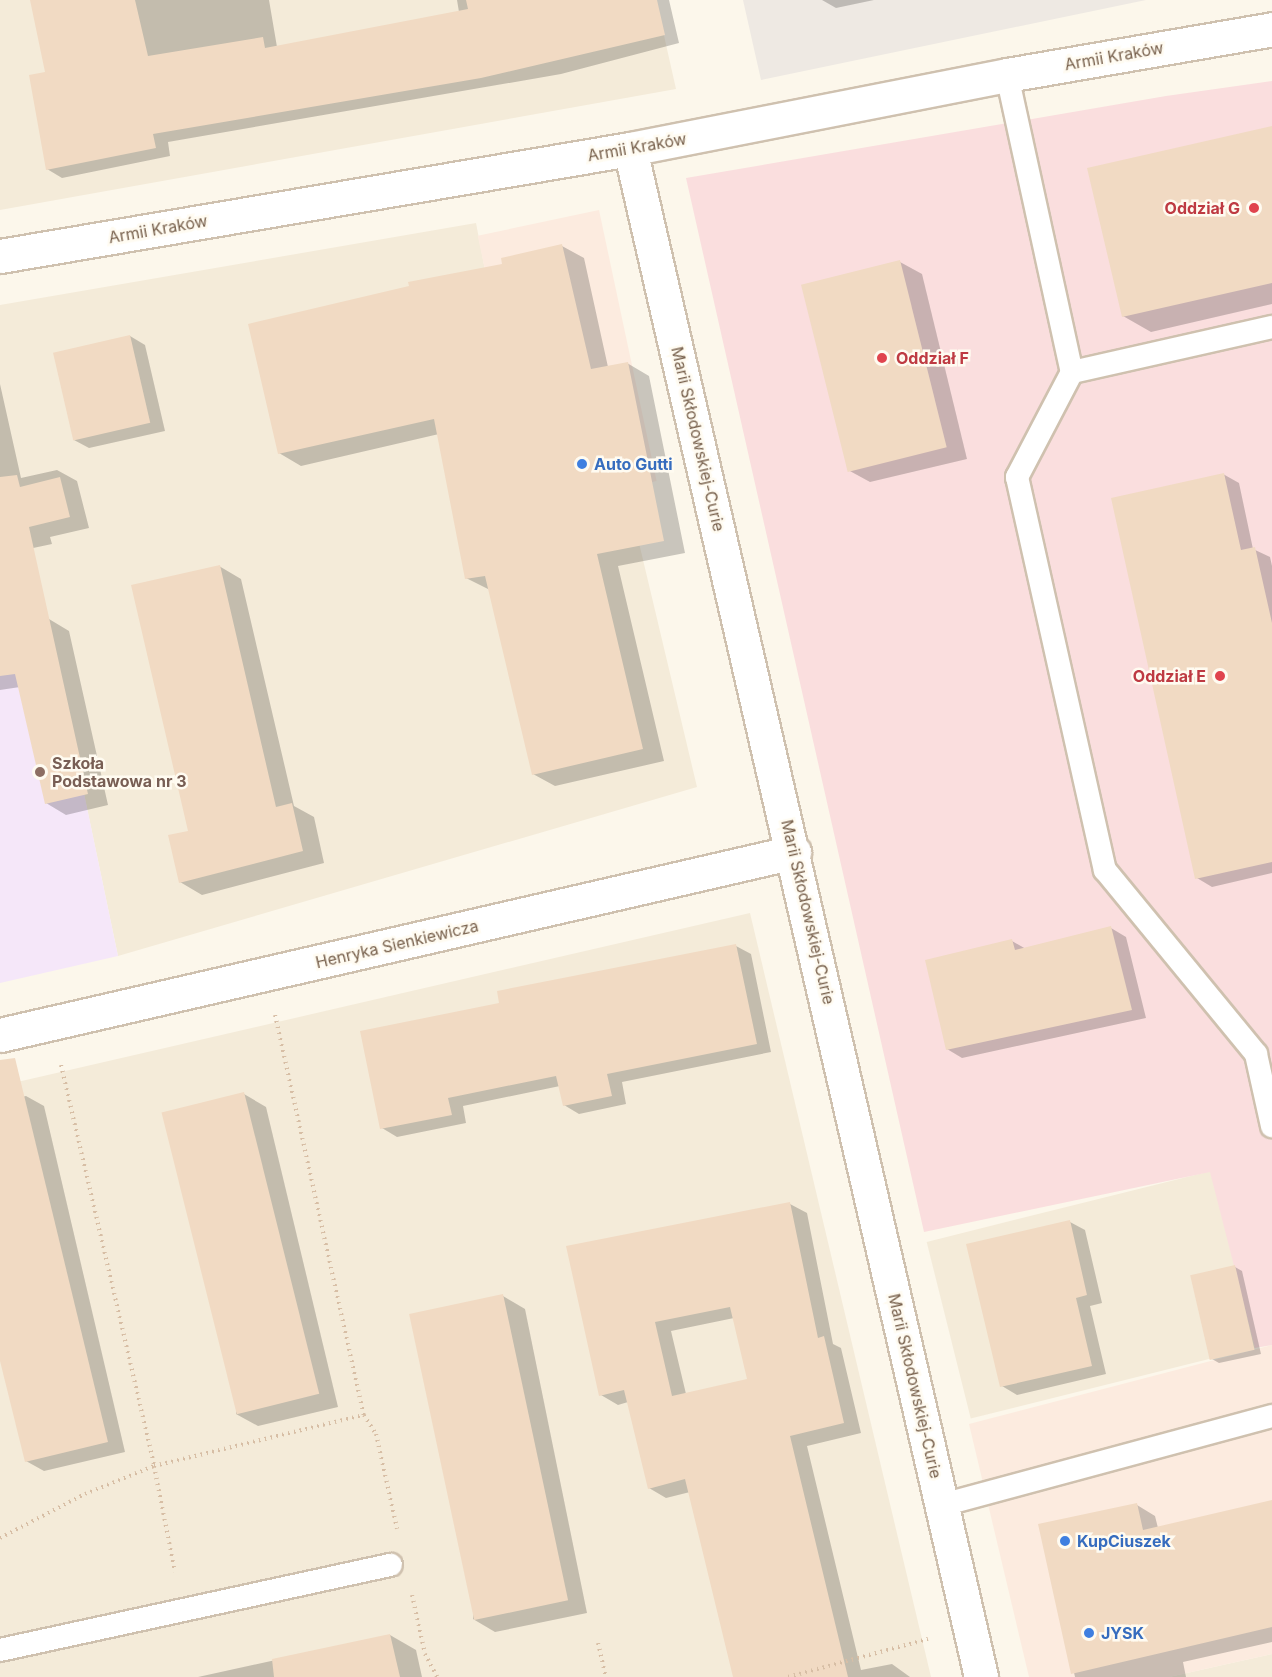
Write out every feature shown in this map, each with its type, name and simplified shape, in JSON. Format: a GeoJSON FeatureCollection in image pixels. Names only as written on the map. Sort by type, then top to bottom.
{"type":"FeatureCollection","features":[{"type":"Feature","properties":{"kind":"street","name":"Armii Kraków"},"geometry":{"type":"LineString","coordinates":[[0,256],[630,149],[1007,75],[1272,29]]}},
{"type":"Feature","properties":{"kind":"street","name":"Marii Skłodowskiej-Curie"},"geometry":{"type":"LineString","coordinates":[[630,149],[794,852],[981,1677]]}},
{"type":"Feature","properties":{"kind":"street","name":"Henryka Sienkiewicza"},"geometry":{"type":"LineString","coordinates":[[0,1035],[794,852]]}},
{"type":"Feature","properties":{"kind":"lane"},"geometry":{"type":"LineString","coordinates":[[1007,75],[1072,372],[1017,477],[1105,870],[1256,1054],[1272,1126]]}},
{"type":"Feature","properties":{"kind":"lane"},"geometry":{"type":"LineString","coordinates":[[1072,372],[1272,327]]}},
{"type":"Feature","properties":{"kind":"lane"},"geometry":{"type":"LineString","coordinates":[[942,1505],[1272,1416]]}},
{"type":"Feature","properties":{"kind":"lane"},"geometry":{"type":"LineString","coordinates":[[0,1650],[391,1566]]}},
{"type":"Feature","properties":{"kind":"path"},"geometry":{"type":"LineString","coordinates":[[266,974],[364,1415],[376,1434],[398,1533]]}},
{"type":"Feature","properties":{"kind":"path"},"geometry":{"type":"LineString","coordinates":[[52,1023],[176,1564],[166,1614]]}},
{"type":"Feature","properties":{"kind":"path"},"geometry":{"type":"LineString","coordinates":[[0,1538],[86,1494],[154,1466],[364,1415]]}},
{"type":"Feature","properties":{"kind":"path"},"geometry":{"type":"LineString","coordinates":[[410,1587],[425,1654],[437,1677]]}},
{"type":"Feature","properties":{"kind":"path"},"geometry":{"type":"LineString","coordinates":[[788,1677],[970,1627]]}},
{"type":"Feature","properties":{"kind":"path"},"geometry":{"type":"LineString","coordinates":[[598,1643],[606,1677]]}},
{"type":"Feature","properties":{"kind":"shaded area"},"geometry":{"type":"Polygon","coordinates":[[[0,0],[656,0],[676,89],[0,210],[0,0]]]}},
{"type":"Feature","properties":{"kind":"shaded area"},"geometry":{"type":"Polygon","coordinates":[[[743,0],[1146,0],[761,80],[743,0]]]}},
{"type":"Feature","properties":{"kind":"shaded area"},"geometry":{"type":"Polygon","coordinates":[[[1272,81],[1272,1345],[1255,1348],[1210,1172],[924,1232],[686,178],[1166,96],[1272,81]]]}},
{"type":"Feature","properties":{"kind":"shaded area"},"geometry":{"type":"Polygon","coordinates":[[[599,210],[657,481],[535,507],[478,236],[599,210]]]}},
{"type":"Feature","properties":{"kind":"shaded area"},"geometry":{"type":"Polygon","coordinates":[[[476,223],[529,499],[625,484],[697,787],[118,956],[39,579],[0,587],[0,305],[476,223]]]}},
{"type":"Feature","properties":{"kind":"shaded area","name":"Szkoła Podstawowa nr 3"},"geometry":{"type":"Polygon","coordinates":[[[39,578],[118,956],[0,983],[0,587],[39,578]]]}},
{"type":"Feature","properties":{"kind":"shaded area"},"geometry":{"type":"Polygon","coordinates":[[[750,913],[931,1677],[0,1677],[0,1086],[750,913]]]}},
{"type":"Feature","properties":{"kind":"shaded area"},"geometry":{"type":"Polygon","coordinates":[[[1211,1171],[1255,1348],[971,1418],[927,1242],[1211,1171]]]}},
{"type":"Feature","properties":{"kind":"shaded area"},"geometry":{"type":"Polygon","coordinates":[[[1272,1345],[1272,1654],[1169,1677],[1029,1677],[969,1424],[1272,1345]]]}},
{"type":"Feature","properties":{"kind":"shaded area"},"geometry":{"type":"Polygon","coordinates":[[[1272,1654],[1272,1677],[1169,1677],[1272,1654]]]}},
{"type":"Feature","properties":{"kind":"building"},"geometry":{"type":"Polygon","coordinates":[[[30,0],[135,0],[148,56],[263,37],[265,48],[468,9],[466,0],[657,0],[665,35],[481,78],[153,134],[156,148],[46,170],[29,75],[45,72],[30,0]]]}},
{"type":"Feature","properties":{"kind":"building"},"geometry":{"type":"Polygon","coordinates":[[[1272,126],[1272,283],[1122,317],[1087,168],[1272,126]]]}},
{"type":"Feature","properties":{"kind":"building"},"geometry":{"type":"Polygon","coordinates":[[[562,244],[591,369],[628,362],[664,541],[597,554],[643,749],[532,775],[485,576],[465,579],[434,419],[278,454],[248,324],[409,286],[408,282],[502,264],[501,258],[562,244]]]}},
{"type":"Feature","properties":{"kind":"building"},"geometry":{"type":"Polygon","coordinates":[[[900,260],[947,447],[848,472],[801,285],[900,260]]]}},
{"type":"Feature","properties":{"kind":"building"},"geometry":{"type":"Polygon","coordinates":[[[130,335],[150,423],[73,440],[53,353],[130,335]]]}},
{"type":"Feature","properties":{"kind":"building"},"geometry":{"type":"Polygon","coordinates":[[[1224,473],[1241,550],[1255,547],[1272,623],[1272,862],[1195,879],[1111,498],[1224,473]]]}},
{"type":"Feature","properties":{"kind":"building"},"geometry":{"type":"Polygon","coordinates":[[[17,475],[20,487],[60,477],[70,517],[29,527],[88,794],[45,804],[15,674],[0,676],[0,477],[17,475]]]}},
{"type":"Feature","properties":{"kind":"building"},"geometry":{"type":"Polygon","coordinates":[[[220,565],[276,807],[292,803],[303,851],[179,883],[168,835],[188,831],[131,585],[220,565]]]}},
{"type":"Feature","properties":{"kind":"building"},"geometry":{"type":"Polygon","coordinates":[[[1111,926],[1132,1010],[946,1050],[925,960],[1012,939],[1015,950],[1111,926]]]}},
{"type":"Feature","properties":{"kind":"building"},"geometry":{"type":"Polygon","coordinates":[[[736,944],[757,1044],[607,1074],[612,1096],[563,1106],[556,1076],[448,1098],[452,1115],[380,1129],[360,1031],[499,1003],[497,991],[736,944]]]}},
{"type":"Feature","properties":{"kind":"building"},"geometry":{"type":"Polygon","coordinates":[[[15,1058],[108,1442],[25,1462],[0,1361],[0,1060],[15,1058]]]}},
{"type":"Feature","properties":{"kind":"building"},"geometry":{"type":"Polygon","coordinates":[[[244,1092],[319,1394],[237,1414],[162,1113],[244,1092]]]}},
{"type":"Feature","properties":{"kind":"building"},"geometry":{"type":"Polygon","coordinates":[[[790,1202],[818,1338],[824,1336],[844,1423],[790,1436],[848,1677],[733,1677],[685,1479],[648,1489],[624,1390],[599,1396],[566,1246],[790,1202]],[[730,1307],[655,1322],[672,1396],[747,1379],[730,1307]]]}},
{"type":"Feature","properties":{"kind":"building"},"geometry":{"type":"Polygon","coordinates":[[[1070,1220],[1087,1295],[1076,1298],[1092,1366],[1000,1387],[966,1244],[1070,1220]]]}},
{"type":"Feature","properties":{"kind":"building"},"geometry":{"type":"Polygon","coordinates":[[[1235,1265],[1255,1350],[1210,1360],[1190,1275],[1235,1265]]]}},
{"type":"Feature","properties":{"kind":"building"},"geometry":{"type":"Polygon","coordinates":[[[503,1294],[568,1600],[474,1620],[409,1314],[503,1294]]]}},
{"type":"Feature","properties":{"kind":"building"},"geometry":{"type":"Polygon","coordinates":[[[1272,1500],[1272,1627],[1071,1674],[1038,1524],[1137,1503],[1143,1530],[1272,1500]]]}},
{"type":"Feature","properties":{"kind":"building"},"geometry":{"type":"Polygon","coordinates":[[[390,1634],[400,1677],[274,1677],[272,1659],[390,1634]]]}},
{"type":"Feature","properties":{"kind":"place","name":"Oddział G"},"geometry":{"type":"Point","coordinates":[1254,208]}},
{"type":"Feature","properties":{"kind":"place","name":"Oddział F"},"geometry":{"type":"Point","coordinates":[882,358]}},
{"type":"Feature","properties":{"kind":"place","name":"Auto Gutti"},"geometry":{"type":"Point","coordinates":[582,464]}},
{"type":"Feature","properties":{"kind":"place","name":"Oddział E"},"geometry":{"type":"Point","coordinates":[1220,676]}},
{"type":"Feature","properties":{"kind":"place","name":"Szkoła Podstawowa nr 3"},"geometry":{"type":"Point","coordinates":[40,772]}},
{"type":"Feature","properties":{"kind":"place","name":"KupCiuszek"},"geometry":{"type":"Point","coordinates":[1065,1541]}},
{"type":"Feature","properties":{"kind":"place","name":"JYSK"},"geometry":{"type":"Point","coordinates":[1089,1633]}}]}
